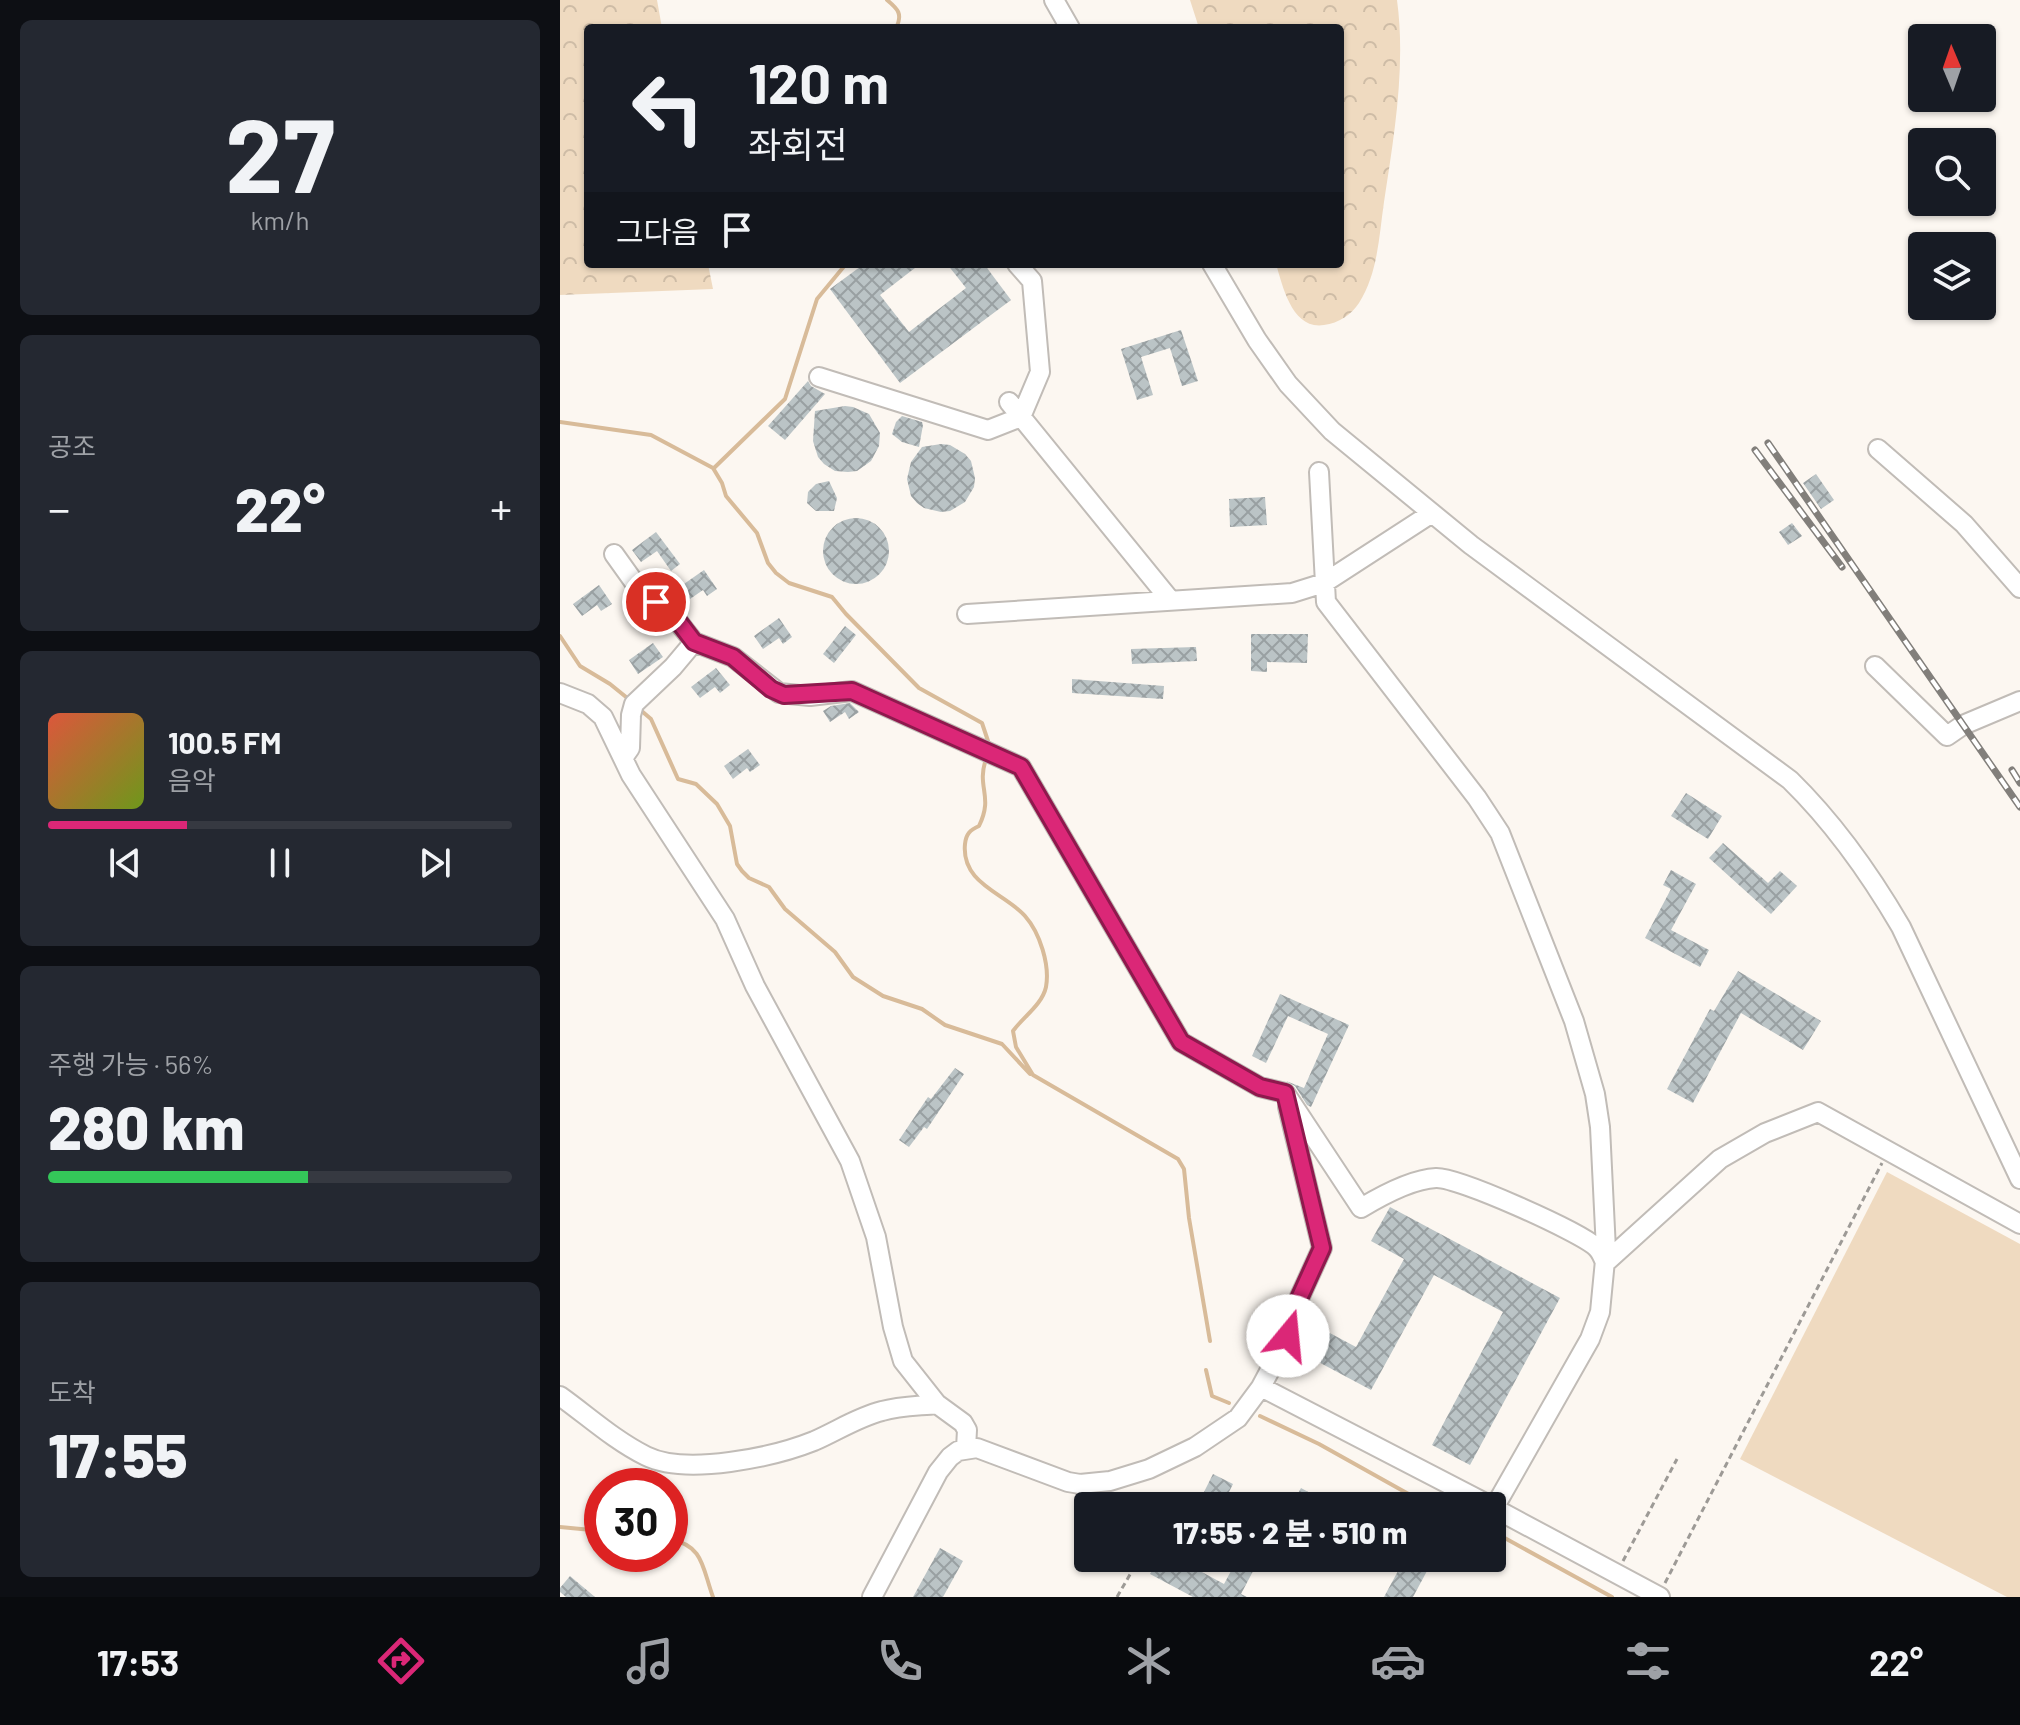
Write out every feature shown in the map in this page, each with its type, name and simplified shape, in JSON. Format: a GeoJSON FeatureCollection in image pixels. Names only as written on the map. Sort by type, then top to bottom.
{"type":"FeatureCollection","features":[{"type":"Feature","properties":{"kind":"street"},"geometry":{"type":"LineString","coordinates":[[1054,0],[1068,24]]}},
{"type":"Feature","properties":{"kind":"street"},"geometry":{"type":"LineString","coordinates":[[819,377],[988,430],[1015,410],[1040,372],[1032,281],[1021,268]]}},
{"type":"Feature","properties":{"kind":"street"},"geometry":{"type":"LineString","coordinates":[[1214,268],[1257,340],[1298,397],[1350,447],[1471,545],[1782,774],[1828,820],[1883,895],[1901,927],[2020,1179]]}},
{"type":"Feature","properties":{"kind":"street"},"geometry":{"type":"LineString","coordinates":[[1015,410],[1171,601]]}},
{"type":"Feature","properties":{"kind":"street"},"geometry":{"type":"LineString","coordinates":[[1878,449],[1964,524],[2020,588]]}},
{"type":"Feature","properties":{"kind":"street"},"geometry":{"type":"LineString","coordinates":[[1319,472],[1326,602],[1500,833],[1568,1002],[1595,1094],[1600,1127],[1605,1263],[1600,1312],[1590,1339],[1501,1492]]}},
{"type":"Feature","properties":{"kind":"street"},"geometry":{"type":"LineString","coordinates":[[967,614],[1292,593],[1324,583],[1432,513]]}},
{"type":"Feature","properties":{"kind":"street"},"geometry":{"type":"LineString","coordinates":[[614,554],[634,582],[652,600],[668,609],[694,642],[733,657],[771,689],[784,695],[852,691],[1021,767],[1181,1042],[1260,1087],[1285,1093],[1361,1208],[1423,1180],[1445,1178],[1552,1223],[1593,1245],[1600,1251],[1605,1263]]}},
{"type":"Feature","properties":{"kind":"street"},"geometry":{"type":"LineString","coordinates":[[623,758],[630,748],[634,704],[694,642]]}},
{"type":"Feature","properties":{"kind":"street"},"geometry":{"type":"LineString","coordinates":[[1875,666],[1947,736],[1963,725],[2020,701]]}},
{"type":"Feature","properties":{"kind":"street"},"geometry":{"type":"LineString","coordinates":[[560,693],[588,704],[603,717],[631,775],[725,919],[755,986],[850,1161],[876,1237],[899,1352],[909,1370],[937,1404],[963,1423],[967,1430],[966,1448]]}},
{"type":"Feature","properties":{"kind":"street"},"geometry":{"type":"LineString","coordinates":[[872,1597],[938,1472],[950,1457],[966,1448],[990,1451],[1068,1482],[1093,1484],[1149,1469],[1195,1447],[1244,1412],[1288,1336],[1297,1303],[1322,1248],[1285,1093]]}},
{"type":"Feature","properties":{"kind":"street"},"geometry":{"type":"LineString","coordinates":[[1605,1263],[1720,1159],[1765,1133],[1818,1112],[2020,1224]]}},
{"type":"Feature","properties":{"kind":"street"},"geometry":{"type":"LineString","coordinates":[[1261,1387],[1463,1492]]}},
{"type":"Feature","properties":{"kind":"street"},"geometry":{"type":"LineString","coordinates":[[560,1396],[646,1456],[698,1464],[732,1462],[795,1447],[881,1411],[937,1404]]}},
{"type":"Feature","properties":{"kind":"street"},"geometry":{"type":"LineString","coordinates":[[1506,1514],[1659,1596]]}},
{"type":"Feature","properties":{"kind":"path"},"geometry":{"type":"LineString","coordinates":[[1659,1596],[1888,1151]]}},
{"type":"Feature","properties":{"kind":"path"},"geometry":{"type":"LineString","coordinates":[[1616,1573],[1677,1459]]}},
{"type":"Feature","properties":{"kind":"path"},"geometry":{"type":"LineString","coordinates":[[1117,1597],[1131,1572]]}},
{"type":"Feature","properties":{"kind":"green space"},"geometry":{"type":"Polygon","coordinates":[[[560,0],[657,0],[661,24],[584,24],[584,268],[709,268],[713,289],[560,295],[560,0]]]}},
{"type":"Feature","properties":{"kind":"green space"},"geometry":{"type":"Polygon","coordinates":[[[1190,0],[1397,0],[1400,50],[1398,101],[1377,254],[1359,303],[1340,320],[1324,325],[1304,321],[1291,305],[1277,268],[1344,268],[1344,24],[1198,24],[1190,0]]]}},
{"type":"Feature","properties":{"kind":"green space"},"geometry":{"type":"Polygon","coordinates":[[[1887,1172],[2020,1244],[2020,1597],[2007,1597],[1740,1459],[1887,1172]]]}},
{"type":"Feature","properties":{"kind":"building"},"geometry":{"type":"Polygon","coordinates":[[[859,268],[915,268],[880,295],[909,332],[966,288],[950,268],[987,268],[1011,300],[900,383],[830,289],[859,268]]]}},
{"type":"Feature","properties":{"kind":"building"},"geometry":{"type":"Polygon","coordinates":[[[1181,330],[1198,381],[1182,386],[1170,348],[1141,357],[1153,395],[1137,400],[1121,349],[1181,330]]]}},
{"type":"Feature","properties":{"kind":"building"},"geometry":{"type":"Polygon","coordinates":[[[808,381],[825,394],[785,440],[768,426],[808,381]]]}},
{"type":"Feature","properties":{"kind":"building"},"geometry":{"type":"Polygon","coordinates":[[[845,406],[869,414],[880,433],[879,446],[871,461],[857,471],[835,471],[824,464],[813,441],[815,411],[845,406]]]}},
{"type":"Feature","properties":{"kind":"building"},"geometry":{"type":"Polygon","coordinates":[[[902,416],[922,422],[919,447],[902,442],[892,434],[902,416]]]}},
{"type":"Feature","properties":{"kind":"building"},"geometry":{"type":"Polygon","coordinates":[[[950,445],[965,454],[971,461],[975,478],[974,487],[965,502],[950,511],[941,512],[917,503],[911,496],[907,479],[911,462],[922,447],[950,445]]]}},
{"type":"Feature","properties":{"kind":"building"},"geometry":{"type":"Polygon","coordinates":[[[1816,474],[1834,500],[1821,509],[1803,483],[1816,474]]]}},
{"type":"Feature","properties":{"kind":"building"},"geometry":{"type":"Polygon","coordinates":[[[829,481],[837,498],[834,511],[816,511],[807,503],[808,492],[816,484],[829,481]]]}},
{"type":"Feature","properties":{"kind":"building"},"geometry":{"type":"Polygon","coordinates":[[[1265,497],[1267,525],[1230,527],[1229,499],[1265,497]]]}},
{"type":"Feature","properties":{"kind":"building"},"geometry":{"type":"Polygon","coordinates":[[[856,518],[869,520],[884,533],[889,551],[887,564],[874,579],[856,584],[843,582],[828,569],[823,551],[825,538],[838,523],[856,518]]]}},
{"type":"Feature","properties":{"kind":"building"},"geometry":{"type":"Polygon","coordinates":[[[1792,523],[1802,536],[1788,545],[1779,532],[1792,523]]]}},
{"type":"Feature","properties":{"kind":"building"},"geometry":{"type":"Polygon","coordinates":[[[656,532],[680,564],[671,571],[657,551],[641,562],[632,550],[656,532]]]}},
{"type":"Feature","properties":{"kind":"building"},"geometry":{"type":"Polygon","coordinates":[[[704,570],[717,589],[707,596],[703,590],[690,599],[681,586],[704,570]]]}},
{"type":"Feature","properties":{"kind":"building"},"geometry":{"type":"Polygon","coordinates":[[[599,585],[612,604],[601,611],[597,605],[582,616],[573,604],[599,585]]]}},
{"type":"Feature","properties":{"kind":"building"},"geometry":{"type":"Polygon","coordinates":[[[779,618],[792,637],[783,644],[779,638],[763,649],[754,636],[779,618]]]}},
{"type":"Feature","properties":{"kind":"building"},"geometry":{"type":"Polygon","coordinates":[[[845,626],[856,635],[834,663],[823,654],[845,626]]]}},
{"type":"Feature","properties":{"kind":"building"},"geometry":{"type":"Polygon","coordinates":[[[1251,634],[1308,634],[1307,663],[1267,662],[1267,672],[1251,671],[1251,634]]]}},
{"type":"Feature","properties":{"kind":"building"},"geometry":{"type":"Polygon","coordinates":[[[653,643],[663,657],[638,674],[629,660],[653,643]]]}},
{"type":"Feature","properties":{"kind":"building"},"geometry":{"type":"Polygon","coordinates":[[[1196,647],[1197,661],[1132,664],[1131,649],[1196,647]]]}},
{"type":"Feature","properties":{"kind":"building"},"geometry":{"type":"Polygon","coordinates":[[[716,668],[730,685],[720,693],[715,687],[700,698],[691,687],[716,668]]]}},
{"type":"Feature","properties":{"kind":"building"},"geometry":{"type":"Polygon","coordinates":[[[1072,679],[1164,686],[1163,699],[1072,693],[1072,679]]]}},
{"type":"Feature","properties":{"kind":"building"},"geometry":{"type":"Polygon","coordinates":[[[850,703],[859,712],[849,719],[845,712],[830,722],[823,711],[831,706],[850,703]]]}},
{"type":"Feature","properties":{"kind":"building"},"geometry":{"type":"Polygon","coordinates":[[[748,749],[760,765],[750,772],[747,768],[733,779],[724,766],[748,749]]]}},
{"type":"Feature","properties":{"kind":"building"},"geometry":{"type":"Polygon","coordinates":[[[1686,793],[1722,816],[1708,839],[1671,816],[1686,793]]]}},
{"type":"Feature","properties":{"kind":"building"},"geometry":{"type":"Polygon","coordinates":[[[1723,843],[1768,883],[1780,871],[1797,886],[1771,914],[1709,858],[1723,843]]]}},
{"type":"Feature","properties":{"kind":"building"},"geometry":{"type":"Polygon","coordinates":[[[1671,870],[1696,884],[1671,930],[1709,950],[1700,967],[1645,938],[1671,889],[1663,885],[1671,870]]]}},
{"type":"Feature","properties":{"kind":"building"},"geometry":{"type":"Polygon","coordinates":[[[1738,971],[1821,1021],[1803,1050],[1741,1013],[1693,1103],[1667,1089],[1710,1009],[1714,1011],[1738,971]]]}},
{"type":"Feature","properties":{"kind":"building"},"geometry":{"type":"Polygon","coordinates":[[[1280,994],[1349,1025],[1311,1107],[1295,1086],[1286,1081],[1304,1088],[1328,1034],[1288,1016],[1266,1063],[1252,1056],[1280,994]]]}},
{"type":"Feature","properties":{"kind":"building"},"geometry":{"type":"Polygon","coordinates":[[[955,1068],[964,1074],[927,1129],[924,1127],[909,1147],[899,1140],[928,1097],[931,1099],[955,1068]]]}},
{"type":"Feature","properties":{"kind":"building"},"geometry":{"type":"Polygon","coordinates":[[[1390,1207],[1560,1298],[1470,1465],[1432,1445],[1503,1312],[1434,1275],[1371,1390],[1311,1358],[1326,1331],[1356,1347],[1404,1259],[1371,1241],[1390,1207]]]}},
{"type":"Feature","properties":{"kind":"building"},"geometry":{"type":"Polygon","coordinates":[[[1213,1474],[1233,1484],[1229,1492],[1204,1492],[1213,1474]]]}},
{"type":"Feature","properties":{"kind":"building"},"geometry":{"type":"Polygon","coordinates":[[[940,1548],[963,1561],[943,1597],[913,1597],[940,1548]]]}},
{"type":"Feature","properties":{"kind":"building"},"geometry":{"type":"Polygon","coordinates":[[[1202,1572],[1224,1584],[1230,1572],[1253,1572],[1241,1594],[1247,1597],[1193,1597],[1150,1574],[1202,1572]]]}},
{"type":"Feature","properties":{"kind":"building"},"geometry":{"type":"Polygon","coordinates":[[[1397,1572],[1426,1572],[1413,1597],[1384,1597],[1397,1572]]]}},
{"type":"Feature","properties":{"kind":"building"},"geometry":{"type":"Polygon","coordinates":[[[570,1576],[595,1597],[566,1597],[560,1592],[570,1576]]]}},
{"type":"Feature","properties":{"kind":"waterway"},"geometry":{"type":"LineString","coordinates":[[887,0],[898,12],[897,24]]}},
{"type":"Feature","properties":{"kind":"waterway"},"geometry":{"type":"LineString","coordinates":[[714,468],[785,399],[817,299],[843,268]]}},
{"type":"Feature","properties":{"kind":"waterway"},"geometry":{"type":"LineString","coordinates":[[560,422],[651,435],[713,468],[726,496],[757,533],[768,563],[776,573],[789,583],[832,597],[919,688],[982,723],[990,747]]}},
{"type":"Feature","properties":{"kind":"waterway"},"geometry":{"type":"LineString","coordinates":[[560,636],[580,666],[631,701]]}},
{"type":"Feature","properties":{"kind":"waterway"},"geometry":{"type":"LineString","coordinates":[[637,707],[651,719],[678,779],[696,784],[717,804],[730,826],[737,864],[742,871],[749,878],[769,887],[785,909],[835,952],[853,977],[883,996],[922,1009],[945,1025],[1002,1044],[1030,1074]]}},
{"type":"Feature","properties":{"kind":"waterway"},"geometry":{"type":"LineString","coordinates":[[986,759],[983,769],[985,807],[979,826],[966,838],[966,858],[977,878],[1025,916],[1043,950],[1047,969],[1044,993],[1013,1031],[1016,1047],[1033,1075],[1178,1159],[1184,1169],[1210,1341]]}},
{"type":"Feature","properties":{"kind":"waterway"},"geometry":{"type":"LineString","coordinates":[[1206,1370],[1212,1396],[1229,1403]]}},
{"type":"Feature","properties":{"kind":"waterway"},"geometry":{"type":"LineString","coordinates":[[1260,1416],[1319,1444],[1405,1492]]}},
{"type":"Feature","properties":{"kind":"waterway"},"geometry":{"type":"LineString","coordinates":[[560,1527],[584,1529]]}},
{"type":"Feature","properties":{"kind":"waterway"},"geometry":{"type":"LineString","coordinates":[[1506,1539],[1612,1597]]}},
{"type":"Feature","properties":{"kind":"waterway"},"geometry":{"type":"LineString","coordinates":[[688,1546],[704,1567],[713,1597]]}},
{"type":"Feature","properties":{"kind":"railway"},"geometry":{"type":"LineString","coordinates":[[1768,443],[2020,807]]}},
{"type":"Feature","properties":{"kind":"railway"},"geometry":{"type":"LineString","coordinates":[[1755,450],[1842,567]]}},
{"type":"Feature","properties":{"kind":"railway"},"geometry":{"type":"LineString","coordinates":[[2012,770],[2020,783]]}},
{"type":"Feature","properties":{"kind":"route"},"geometry":{"type":"LineString","coordinates":[[656,602],[672,613],[694,642],[733,657],[771,689],[784,695],[810,696],[852,691],[1021,767],[1181,1042],[1260,1087],[1285,1093],[1322,1248],[1313,1262],[1297,1303],[1288,1336]]}}]}
